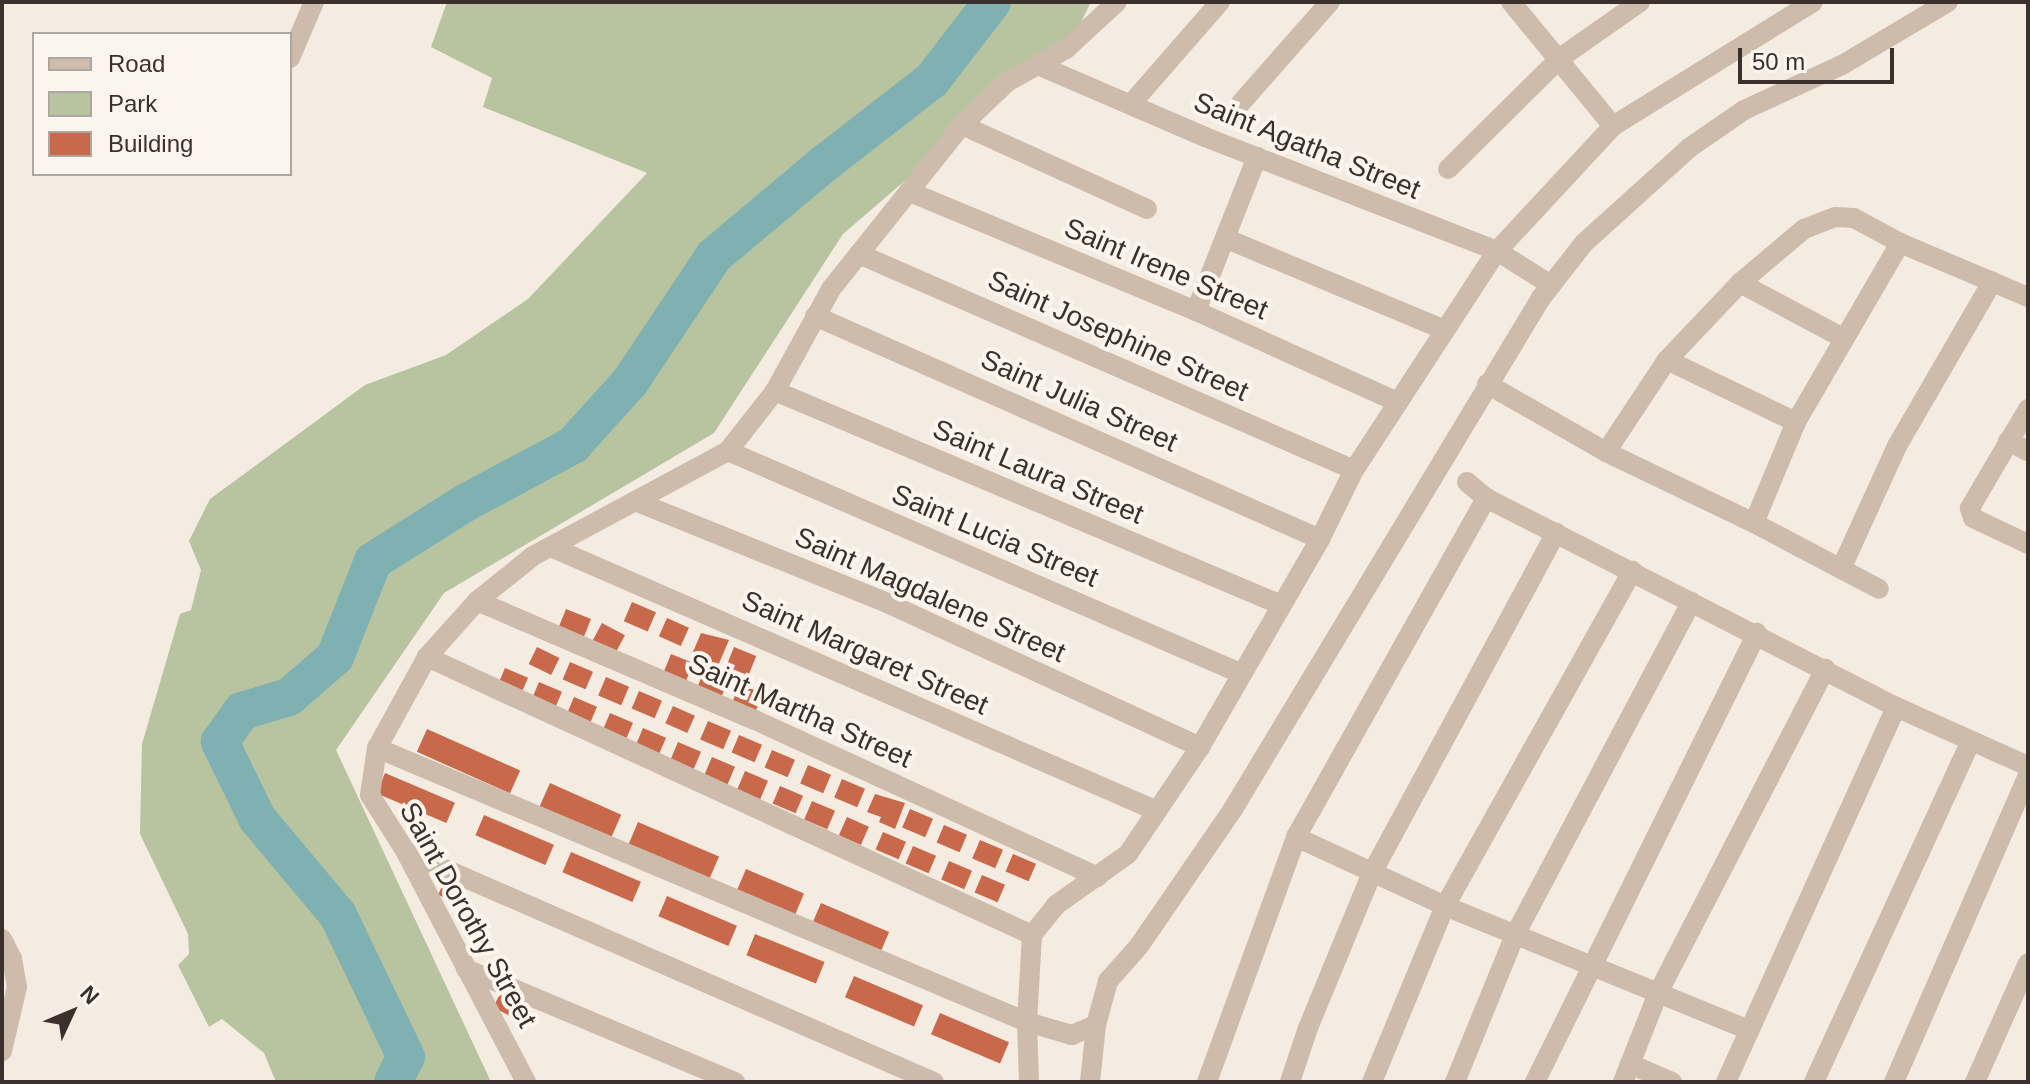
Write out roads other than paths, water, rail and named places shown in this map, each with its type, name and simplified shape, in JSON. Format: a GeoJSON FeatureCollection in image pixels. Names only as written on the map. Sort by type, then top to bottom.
{"type":"FeatureCollection","features":[{"type":"Feature","properties":{"kind":"street"},"geometry":{"type":"LineString","coordinates":[[292,53],[314,2]]}},
{"type":"Feature","properties":{"kind":"street","name":"Saint Dorothy Street"},"geometry":{"type":"LineString","coordinates":[[526,1082],[406,852],[370,795],[377,748],[427,657],[477,601],[551,547],[728,451],[775,391],[815,316],[859,254],[962,125],[1007,82],[1066,49],[1117,2]]}},
{"type":"Feature","properties":{"kind":"street"},"geometry":{"type":"LineString","coordinates":[[1131,104],[1220,2]]}},
{"type":"Feature","properties":{"kind":"street"},"geometry":{"type":"LineString","coordinates":[[1240,104],[1330,2]]}},
{"type":"Feature","properties":{"kind":"street"},"geometry":{"type":"LineString","coordinates":[[1448,169],[1560,58],[1640,2]]}},
{"type":"Feature","properties":{"kind":"street"},"geometry":{"type":"LineString","coordinates":[[1029,1082],[1027,1022],[1032,935],[1056,905],[1128,854],[1200,747],[1279,604],[1320,539],[1354,470],[1497,251],[1613,126],[1811,2]]}},
{"type":"Feature","properties":{"kind":"street"},"geometry":{"type":"LineString","coordinates":[[1090,1082],[1096,1025],[1108,981],[1139,946],[1233,809],[1487,384],[1551,285],[1584,243],[1689,148],[1744,110],[1842,65],[1948,2]]}},
{"type":"Feature","properties":{"kind":"street"},"geometry":{"type":"LineString","coordinates":[[1514,3],[1613,126]]}},
{"type":"Feature","properties":{"kind":"street","name":"Saint Agatha Street"},"geometry":{"type":"LineString","coordinates":[[1038,65],[1257,157],[1497,251],[1551,285]]}},
{"type":"Feature","properties":{"kind":"street"},"geometry":{"type":"LineString","coordinates":[[962,125],[1147,209]]}},
{"type":"Feature","properties":{"kind":"street"},"geometry":{"type":"LineString","coordinates":[[1196,311],[1257,157]]}},
{"type":"Feature","properties":{"kind":"street","name":"Saint Irene Street"},"geometry":{"type":"LineString","coordinates":[[910,192],[1196,311],[1398,402]]}},
{"type":"Feature","properties":{"kind":"street"},"geometry":{"type":"LineString","coordinates":[[1606,452],[1667,360],[1740,283],[1804,229],[1835,217],[1854,218],[1900,243],[2028,297]]}},
{"type":"Feature","properties":{"kind":"street"},"geometry":{"type":"LineString","coordinates":[[1227,239],[1445,330]]}},
{"type":"Feature","properties":{"kind":"street"},"geometry":{"type":"LineString","coordinates":[[1754,523],[1796,422],[1900,243]]}},
{"type":"Feature","properties":{"kind":"street","name":"Saint Josephine Street"},"geometry":{"type":"LineString","coordinates":[[859,254],[1354,470]]}},
{"type":"Feature","properties":{"kind":"street"},"geometry":{"type":"LineString","coordinates":[[1841,569],[1897,446],[1992,282]]}},
{"type":"Feature","properties":{"kind":"street"},"geometry":{"type":"LineString","coordinates":[[1740,283],[1843,338]]}},
{"type":"Feature","properties":{"kind":"street","name":"Saint Julia Street"},"geometry":{"type":"LineString","coordinates":[[815,316],[1320,539]]}},
{"type":"Feature","properties":{"kind":"street"},"geometry":{"type":"LineString","coordinates":[[1667,360],[1796,422]]}},
{"type":"Feature","properties":{"kind":"street"},"geometry":{"type":"LineString","coordinates":[[1487,384],[1606,452],[1754,523],[1879,589]]}},
{"type":"Feature","properties":{"kind":"street","name":"Saint Laura Street"},"geometry":{"type":"LineString","coordinates":[[775,391],[1279,604]]}},
{"type":"Feature","properties":{"kind":"street"},"geometry":{"type":"LineString","coordinates":[[2028,409],[1970,508],[1973,518],[2028,544]]}},
{"type":"Feature","properties":{"kind":"street"},"geometry":{"type":"LineString","coordinates":[[2008,441],[2028,451]]}},
{"type":"Feature","properties":{"kind":"street","name":"Saint Lucia Street"},"geometry":{"type":"LineString","coordinates":[[728,451],[1240,673]]}},
{"type":"Feature","properties":{"kind":"street"},"geometry":{"type":"LineString","coordinates":[[1467,482],[1486,498],[1757,633],[1896,707],[2028,766]]}},
{"type":"Feature","properties":{"kind":"street"},"geometry":{"type":"LineString","coordinates":[[1207,1082],[1296,837],[1486,498]]}},
{"type":"Feature","properties":{"kind":"street","name":"Saint Magdalene Street"},"geometry":{"type":"LineString","coordinates":[[635,501],[887,603],[1200,747]]}},
{"type":"Feature","properties":{"kind":"street"},"geometry":{"type":"LineString","coordinates":[[1290,1082],[1308,1028],[1372,873],[1556,533]]}},
{"type":"Feature","properties":{"kind":"street","name":"Saint Margaret Street"},"geometry":{"type":"LineString","coordinates":[[551,547],[1157,811]]}},
{"type":"Feature","properties":{"kind":"street"},"geometry":{"type":"LineString","coordinates":[[1372,1082],[1445,906],[1632,571]]}},
{"type":"Feature","properties":{"kind":"street","name":"Saint Martha Street"},"geometry":{"type":"LineString","coordinates":[[477,601],[755,720],[1098,877]]}},
{"type":"Feature","properties":{"kind":"street"},"geometry":{"type":"LineString","coordinates":[[1455,1082],[1515,935],[1691,602]]}},
{"type":"Feature","properties":{"kind":"street"},"geometry":{"type":"LineString","coordinates":[[1535,1082],[1757,633]]}},
{"type":"Feature","properties":{"kind":"street"},"geometry":{"type":"LineString","coordinates":[[427,657],[1032,935]]}},
{"type":"Feature","properties":{"kind":"street"},"geometry":{"type":"LineString","coordinates":[[1672,1082],[1626,1073],[1658,993],[1825,669]]}},
{"type":"Feature","properties":{"kind":"street"},"geometry":{"type":"LineString","coordinates":[[1726,1082],[1896,707]]}},
{"type":"Feature","properties":{"kind":"street"},"geometry":{"type":"LineString","coordinates":[[1814,1082],[1971,741]]}},
{"type":"Feature","properties":{"kind":"street"},"geometry":{"type":"LineString","coordinates":[[377,748],[1027,1022],[1072,1035],[1096,1025]]}},
{"type":"Feature","properties":{"kind":"street"},"geometry":{"type":"LineString","coordinates":[[1894,1082],[2028,776]]}},
{"type":"Feature","properties":{"kind":"street"},"geometry":{"type":"LineString","coordinates":[[1296,837],[1445,906],[1749,1030]]}},
{"type":"Feature","properties":{"kind":"street"},"geometry":{"type":"LineString","coordinates":[[406,852],[934,1082]]}},
{"type":"Feature","properties":{"kind":"street"},"geometry":{"type":"LineString","coordinates":[[2,939],[12,959],[17,987],[2,1051]]}},
{"type":"Feature","properties":{"kind":"street"},"geometry":{"type":"LineString","coordinates":[[1975,1082],[2028,963]]}},
{"type":"Feature","properties":{"kind":"street"},"geometry":{"type":"LineString","coordinates":[[466,969],[735,1082]]}},
{"type":"Feature","properties":{"kind":"waterway"},"geometry":{"type":"LineString","coordinates":[[393,1082],[406,1057],[338,915],[257,818],[220,742],[242,711],[289,697],[335,657],[373,561],[465,503],[573,445],[630,382],[714,256],[825,163],[932,80],[992,2]]}}]}
